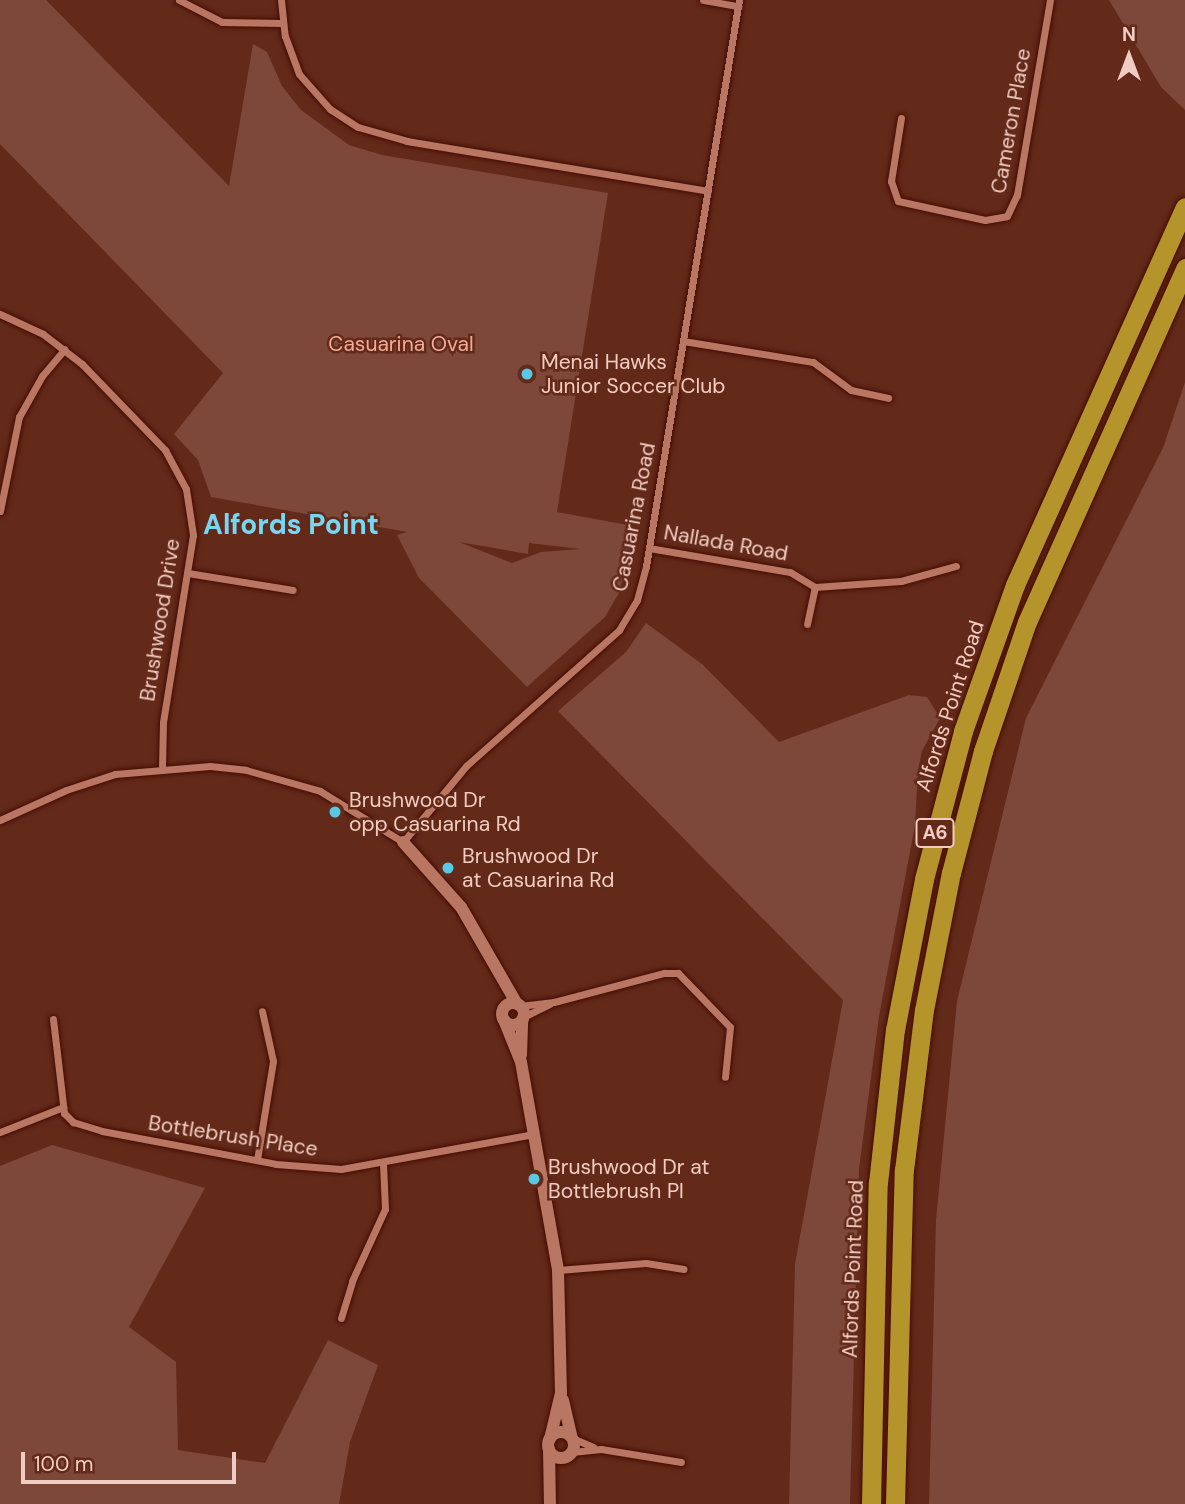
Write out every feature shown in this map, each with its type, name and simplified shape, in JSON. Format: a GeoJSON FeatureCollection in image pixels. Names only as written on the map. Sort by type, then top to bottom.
{"type":"FeatureCollection","features":[{"type":"Feature","properties":{"kind":"highway","name":"Alfords Point Road"},"geometry":{"type":"LineString","coordinates":[[870,1504],[874,1262],[883,1129],[903,980],[930,854],[967,720],[1015,585],[1185,207]]}},
{"type":"Feature","properties":{"kind":"highway","name":"A6"},"geometry":{"type":"LineString","coordinates":[[895,1504],[905,1159],[924,1010],[951,873],[983,751],[1027,622],[1185,268]]}},
{"type":"Feature","properties":{"kind":"street"},"geometry":{"type":"LineString","coordinates":[[179,0],[222,22],[282,23]]}},
{"type":"Feature","properties":{"kind":"street"},"geometry":{"type":"LineString","coordinates":[[281,0],[282,23],[293,61],[308,86],[330,109],[358,127],[407,141],[708,191]]}},
{"type":"Feature","properties":{"kind":"street"},"geometry":{"type":"LineString","coordinates":[[702,0],[738,3]]}},
{"type":"Feature","properties":{"kind":"street","name":"Cameron Place"},"geometry":{"type":"LineString","coordinates":[[901,118],[891,181],[898,201],[985,220],[1007,216],[1017,195],[1049,0]]}},
{"type":"Feature","properties":{"kind":"street","name":"Casuarina Road"},"geometry":{"type":"LineString","coordinates":[[403,842],[466,766],[619,630],[637,600],[649,548],[738,3]]}},
{"type":"Feature","properties":{"kind":"street","name":"Brushwood Drive"},"geometry":{"type":"LineString","coordinates":[[0,314],[65,349],[154,438],[181,475],[193,518],[188,573],[163,723],[162,766]]}},
{"type":"Feature","properties":{"kind":"street"},"geometry":{"type":"LineString","coordinates":[[684,341],[813,362],[842,386],[888,398]]}},
{"type":"Feature","properties":{"kind":"street"},"geometry":{"type":"LineString","coordinates":[[0,511],[19,417],[42,376],[65,349]]}},
{"type":"Feature","properties":{"kind":"street","name":"Nallada Road"},"geometry":{"type":"LineString","coordinates":[[649,548],[790,572],[808,578],[815,587]]}},
{"type":"Feature","properties":{"kind":"street"},"geometry":{"type":"LineString","coordinates":[[807,624],[815,587],[901,580],[956,566]]}},
{"type":"Feature","properties":{"kind":"street"},"geometry":{"type":"LineString","coordinates":[[188,573],[293,590]]}},
{"type":"Feature","properties":{"kind":"street"},"geometry":{"type":"LineString","coordinates":[[0,820],[91,781],[162,766],[246,770],[309,788],[346,803],[403,842],[461,907],[520,1012],[521,1062]]}},
{"type":"Feature","properties":{"kind":"street"},"geometry":{"type":"LineString","coordinates":[[496,971],[503,1015],[521,1062],[536,1134],[558,1270],[561,1393],[571,1437],[569,1454],[551,1498]]}},
{"type":"Feature","properties":{"kind":"street"},"geometry":{"type":"LineString","coordinates":[[503,1015],[664,973],[678,973],[730,1027],[725,1077]]}},
{"type":"Feature","properties":{"kind":"street"},"geometry":{"type":"LineString","coordinates":[[257,1160],[273,1068],[270,1035],[262,1012]]}},
{"type":"Feature","properties":{"kind":"street"},"geometry":{"type":"LineString","coordinates":[[503,1015],[512,1025],[520,1012]]}},
{"type":"Feature","properties":{"kind":"street"},"geometry":{"type":"LineString","coordinates":[[0,1132],[62,1107],[53,1019]]}},
{"type":"Feature","properties":{"kind":"street","name":"Bottlebrush Place"},"geometry":{"type":"LineString","coordinates":[[62,1107],[68,1118],[82,1125],[257,1160],[319,1168],[383,1163],[536,1134]]}},
{"type":"Feature","properties":{"kind":"street"},"geometry":{"type":"LineString","coordinates":[[341,1318],[352,1281],[385,1209],[383,1163]]}},
{"type":"Feature","properties":{"kind":"street"},"geometry":{"type":"LineString","coordinates":[[558,1270],[646,1263],[684,1269]]}},
{"type":"Feature","properties":{"kind":"street"},"geometry":{"type":"LineString","coordinates":[[551,1498],[550,1443],[561,1393]]}},
{"type":"Feature","properties":{"kind":"street"},"geometry":{"type":"LineString","coordinates":[[550,1443],[558,1432],[601,1449],[681,1462]]}},
{"type":"Feature","properties":{"kind":"street"},"geometry":{"type":"LineString","coordinates":[[550,1443],[555,1456],[601,1449]]}},
{"type":"Feature","properties":{"kind":"green space","name":"Casuarina Oval"},"geometry":{"type":"Polygon","coordinates":[[[0,0],[46,0],[229,186],[253,44],[267,52],[282,86],[301,110],[349,145],[382,155],[608,193],[557,512],[633,526],[619,593],[605,617],[527,687],[419,578],[397,535],[407,532],[211,497],[198,460],[174,434],[223,373],[0,144],[0,0]],[[459,542],[512,563],[541,552],[580,549],[529,543],[528,554],[459,542]]]}},
{"type":"Feature","properties":{"kind":"green space"},"geometry":{"type":"Polygon","coordinates":[[[1109,0],[1185,0],[1185,110],[1161,87],[1109,0]]]}},
{"type":"Feature","properties":{"kind":"green space"},"geometry":{"type":"Polygon","coordinates":[[[1185,382],[1185,1504],[929,1504],[936,1220],[957,1001],[1026,718],[1163,448],[1185,382]]]}},
{"type":"Feature","properties":{"kind":"green space"},"geometry":{"type":"Polygon","coordinates":[[[646,623],[702,664],[779,742],[909,695],[927,697],[940,718],[922,751],[918,770],[915,825],[879,1016],[859,1169],[850,1504],[789,1504],[795,1264],[843,1000],[558,711],[626,652],[646,623]]]}},
{"type":"Feature","properties":{"kind":"green space"},"geometry":{"type":"Polygon","coordinates":[[[52,1145],[205,1188],[129,1327],[176,1362],[178,1450],[265,1463],[328,1340],[378,1365],[350,1442],[339,1504],[0,1504],[0,1166],[52,1145]]]}},
{"type":"Feature","properties":{"kind":"place","name":"Menai Hawks Junior Soccer Club"},"geometry":{"type":"Point","coordinates":[527,374]}},
{"type":"Feature","properties":{"kind":"place","name":"Brushwood Dr opp Casuarina Rd"},"geometry":{"type":"Point","coordinates":[335,812]}},
{"type":"Feature","properties":{"kind":"place","name":"Brushwood Dr at Casuarina Rd"},"geometry":{"type":"Point","coordinates":[448,868]}},
{"type":"Feature","properties":{"kind":"place","name":"Brushwood Dr at Bottlebrush Pl"},"geometry":{"type":"Point","coordinates":[534,1179]}},
{"type":"Feature","properties":{"kind":"district","name":"Alfords Point"},"geometry":{"type":"Point","coordinates":[291,525]}}]}
